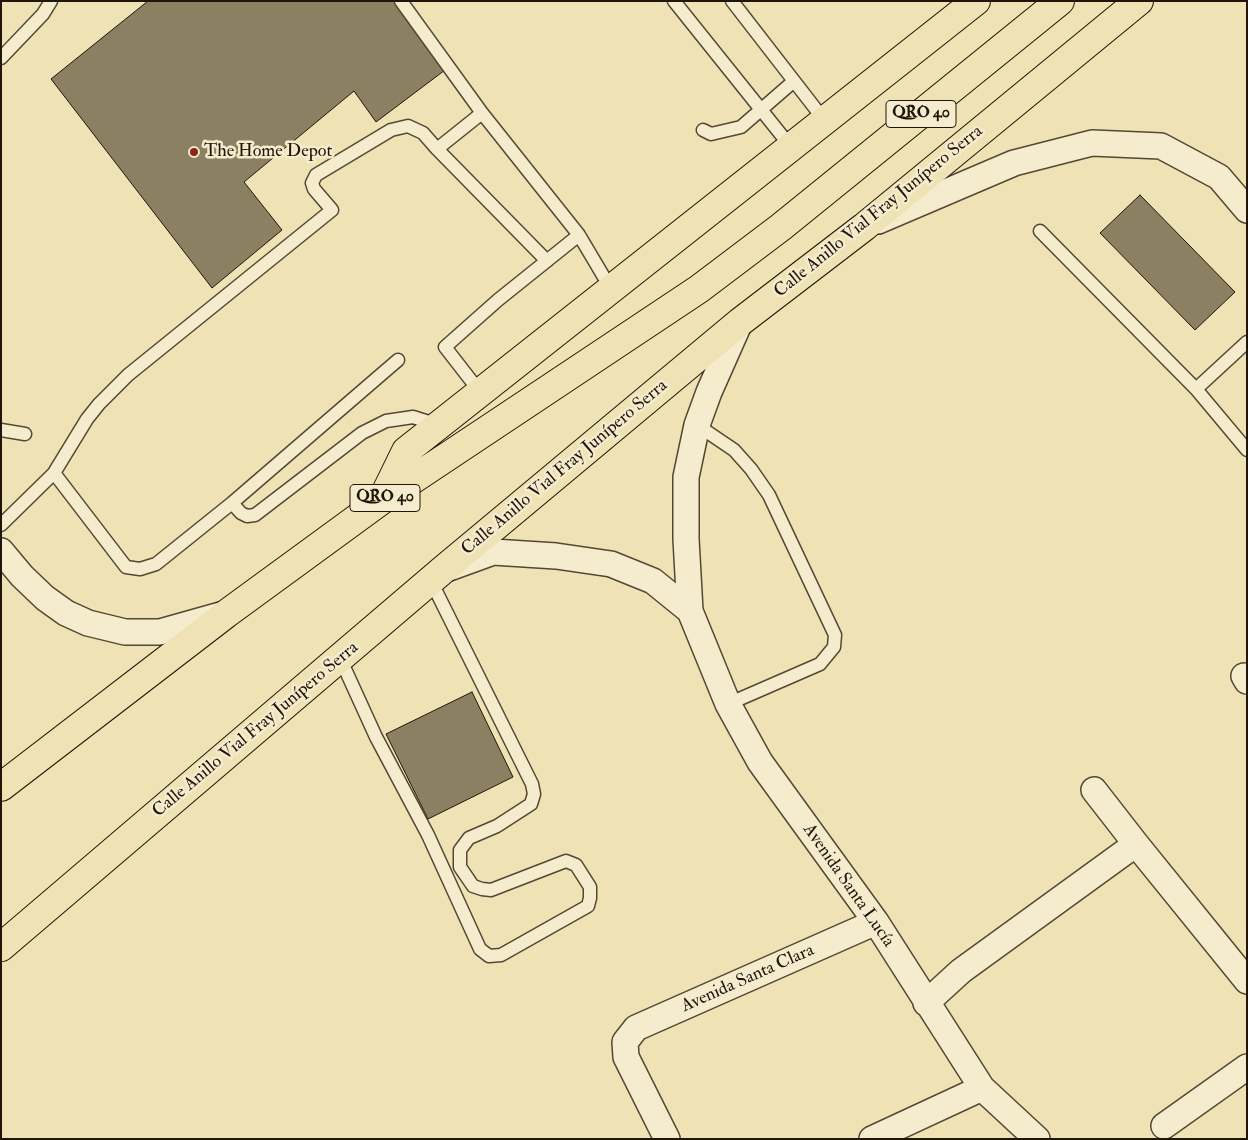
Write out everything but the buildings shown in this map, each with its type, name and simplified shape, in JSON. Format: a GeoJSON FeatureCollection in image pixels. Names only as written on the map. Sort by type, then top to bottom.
{"type":"FeatureCollection","features":[{"type":"Feature","properties":{"kind":"highway"},"geometry":{"type":"LineString","coordinates":[[382,500],[406,451],[976,1]]}},
{"type":"Feature","properties":{"kind":"highway","name":"QRO 40"},"geometry":{"type":"LineString","coordinates":[[1,787],[226,614],[382,500],[699,289],[782,227],[1060,1]]}},
{"type":"Feature","properties":{"kind":"highway","name":"Calle Anillo Vial Fray Junípero Serra"},"geometry":{"type":"LineString","coordinates":[[1,947],[438,575],[740,322],[864,228],[1139,1]]}},
{"type":"Feature","properties":{"kind":"street"},"geometry":{"type":"LineString","coordinates":[[864,228],[1014,163],[1092,143],[1161,146],[1219,178],[1247,210]]}},
{"type":"Feature","properties":{"kind":"street","name":"Avenida Santa Lucía"},"geometry":{"type":"LineString","coordinates":[[740,322],[709,392],[697,425],[686,477],[686,539],[690,611],[728,704],[760,762],[876,922],[982,1088],[1037,1139]]}},
{"type":"Feature","properties":{"kind":"street"},"geometry":{"type":"LineString","coordinates":[[1,551],[22,576],[45,598],[66,613],[88,623],[126,632],[160,632],[226,614]]}},
{"type":"Feature","properties":{"kind":"street","name":"Avenida Santa Lucía"},"geometry":{"type":"LineString","coordinates":[[438,575],[493,552],[556,556],[611,564],[653,581],[690,611]]}},
{"type":"Feature","properties":{"kind":"street"},"geometry":{"type":"LineString","coordinates":[[1094,790],[1247,981]]}},
{"type":"Feature","properties":{"kind":"street"},"geometry":{"type":"LineString","coordinates":[[926,1002],[961,972],[1136,844]]}},
{"type":"Feature","properties":{"kind":"street","name":"Avenida Santa Clara"},"geometry":{"type":"LineString","coordinates":[[668,1139],[626,1057],[625,1042],[636,1028],[876,922]]}},
{"type":"Feature","properties":{"kind":"street"},"geometry":{"type":"LineString","coordinates":[[1164,1126],[1247,1068]]}},
{"type":"Feature","properties":{"kind":"street"},"geometry":{"type":"LineString","coordinates":[[872,1139],[982,1088]]}},
{"type":"Feature","properties":{"kind":"lane"},"geometry":{"type":"LineString","coordinates":[[1,58],[42,14],[51,1]]}},
{"type":"Feature","properties":{"kind":"lane"},"geometry":{"type":"LineString","coordinates":[[401,1],[482,113],[579,235],[611,289]]}},
{"type":"Feature","properties":{"kind":"lane"},"geometry":{"type":"LineString","coordinates":[[674,1],[791,147]]}},
{"type":"Feature","properties":{"kind":"lane"},"geometry":{"type":"LineString","coordinates":[[732,1],[825,120]]}},
{"type":"Feature","properties":{"kind":"lane"},"geometry":{"type":"LineString","coordinates":[[703,130],[711,134],[741,127],[794,82]]}},
{"type":"Feature","properties":{"kind":"lane"},"geometry":{"type":"LineString","coordinates":[[437,149],[482,113]]}},
{"type":"Feature","properties":{"kind":"lane"},"geometry":{"type":"LineString","coordinates":[[1,526],[54,473],[87,419],[128,375],[332,210],[314,189],[312,183],[316,175],[391,130],[408,126],[423,134],[547,261]]}},
{"type":"Feature","properties":{"kind":"lane"},"geometry":{"type":"LineString","coordinates":[[1040,231],[1196,389],[1247,450]]}},
{"type":"Feature","properties":{"kind":"lane"},"geometry":{"type":"LineString","coordinates":[[480,392],[445,347],[498,300],[579,235]]}},
{"type":"Feature","properties":{"kind":"lane"},"geometry":{"type":"LineString","coordinates":[[1196,389],[1246,346]]}},
{"type":"Feature","properties":{"kind":"lane"},"geometry":{"type":"LineString","coordinates":[[54,473],[126,567],[140,569],[156,564],[232,503],[398,360]]}},
{"type":"Feature","properties":{"kind":"lane"},"geometry":{"type":"LineString","coordinates":[[232,503],[241,513],[247,516],[255,514],[362,433],[386,421],[413,417],[438,425]]}},
{"type":"Feature","properties":{"kind":"lane"},"geometry":{"type":"LineString","coordinates":[[697,425],[734,450],[751,469],[769,495],[835,635],[834,647],[820,664],[728,704]]}},
{"type":"Feature","properties":{"kind":"lane"},"geometry":{"type":"LineString","coordinates":[[1,430],[25,434]]}},
{"type":"Feature","properties":{"kind":"lane"},"geometry":{"type":"LineString","coordinates":[[340,658],[376,737],[428,835],[480,949],[490,956],[501,955],[588,906],[590,887],[576,865],[566,861],[491,890],[473,886],[460,867],[460,850],[469,838],[498,826],[531,804],[534,794],[532,784],[438,575]]}},
{"type":"Feature","properties":{"kind":"place","name":"The Home Depot"},"geometry":{"type":"Point","coordinates":[194,152]}}]}
